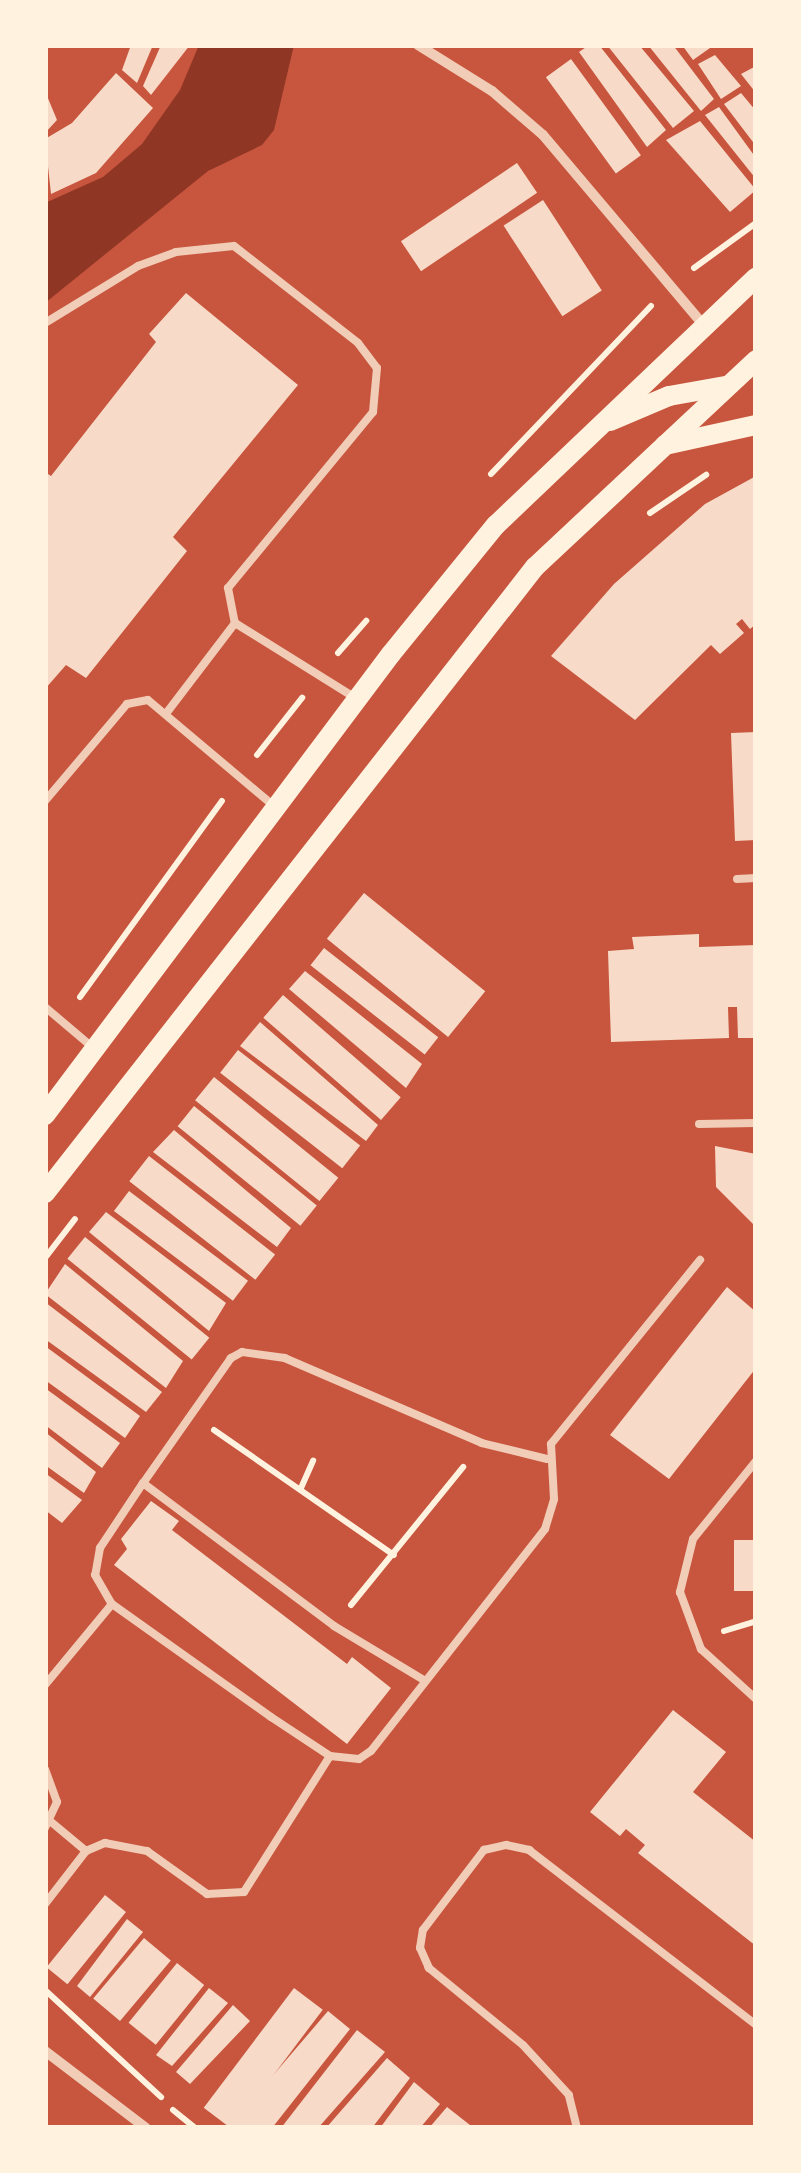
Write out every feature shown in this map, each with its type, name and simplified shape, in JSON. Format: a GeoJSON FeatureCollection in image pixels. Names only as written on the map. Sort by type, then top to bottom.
{"type":"FeatureCollection","features":[{"type":"Feature","properties":{"kind":"main road"},"geometry":{"type":"LineString","coordinates":[[45,1115],[358,700],[496,525],[703,324],[756,278]]}},
{"type":"Feature","properties":{"kind":"main road"},"geometry":{"type":"LineString","coordinates":[[45,1193],[535,567],[756,360]]}},
{"type":"Feature","properties":{"kind":"main road"},"geometry":{"type":"LineString","coordinates":[[595,428],[670,396],[756,377]]}},
{"type":"Feature","properties":{"kind":"main road"},"geometry":{"type":"LineString","coordinates":[[663,445],[756,424]]}},
{"type":"Feature","properties":{"kind":"street"},"geometry":{"type":"LineString","coordinates":[[418,45],[492,91],[543,135],[703,324]]}},
{"type":"Feature","properties":{"kind":"street"},"geometry":{"type":"LineString","coordinates":[[45,2051],[146,2128]]}},
{"type":"Feature","properties":{"kind":"lane"},"geometry":{"type":"LineString","coordinates":[[45,323],[138,266],[176,252],[234,246],[358,343],[378,368],[374,412],[228,588],[235,623],[358,700]]}},
{"type":"Feature","properties":{"kind":"lane"},"geometry":{"type":"LineString","coordinates":[[168,711],[235,623]]}},
{"type":"Feature","properties":{"kind":"lane"},"geometry":{"type":"LineString","coordinates":[[45,801],[127,704],[148,700],[168,711],[276,808]]}},
{"type":"Feature","properties":{"kind":"lane"},"geometry":{"type":"LineString","coordinates":[[737,879],[756,878]]}},
{"type":"Feature","properties":{"kind":"lane"},"geometry":{"type":"LineString","coordinates":[[45,1007],[96,1051]]}},
{"type":"Feature","properties":{"kind":"lane"},"geometry":{"type":"LineString","coordinates":[[699,1124],[756,1123]]}},
{"type":"Feature","properties":{"kind":"lane"},"geometry":{"type":"LineString","coordinates":[[547,1458],[482,1443],[267,1352],[230,1358],[142,1483],[94,1562],[112,1604],[330,1756],[359,1758],[371,1751],[545,1530],[554,1499],[547,1458],[552,1444],[700,1260]]}},
{"type":"Feature","properties":{"kind":"lane"},"geometry":{"type":"LineString","coordinates":[[756,1461],[693,1539],[680,1592],[701,1650],[756,1699]]}},
{"type":"Feature","properties":{"kind":"lane"},"geometry":{"type":"LineString","coordinates":[[142,1483],[334,1626],[424,1680]]}},
{"type":"Feature","properties":{"kind":"lane"},"geometry":{"type":"LineString","coordinates":[[45,1685],[112,1604]]}},
{"type":"Feature","properties":{"kind":"lane"},"geometry":{"type":"LineString","coordinates":[[45,1904],[86,1851],[124,1843],[208,1894],[244,1892],[330,1756]]}},
{"type":"Feature","properties":{"kind":"lane"},"geometry":{"type":"LineString","coordinates":[[45,1769],[57,1802],[48,1825],[86,1851]]}},
{"type":"Feature","properties":{"kind":"lane"},"geometry":{"type":"LineString","coordinates":[[577,2128],[570,2095],[523,2045],[428,1968],[420,1948],[423,1930],[484,1850],[506,1845],[528,1850],[756,2025]]}},
{"type":"Feature","properties":{"kind":"path"},"geometry":{"type":"LineString","coordinates":[[670,286],[756,223]]}},
{"type":"Feature","properties":{"kind":"path"},"geometry":{"type":"LineString","coordinates":[[647,516],[720,466]]}},
{"type":"Feature","properties":{"kind":"path"},"geometry":{"type":"LineString","coordinates":[[45,1258],[80,1212]]}},
{"type":"Feature","properties":{"kind":"path"},"geometry":{"type":"LineString","coordinates":[[191,1413],[394,1555]]}},
{"type":"Feature","properties":{"kind":"path"},"geometry":{"type":"LineString","coordinates":[[334,1626],[482,1443]]}},
{"type":"Feature","properties":{"kind":"path"},"geometry":{"type":"LineString","coordinates":[[301,1488],[313,1461]]}},
{"type":"Feature","properties":{"kind":"path"},"geometry":{"type":"LineString","coordinates":[[45,1990],[195,2128]]}},
{"type":"Feature","properties":{"kind":"shaded area"},"geometry":{"type":"Polygon","coordinates":[[[199,45],[294,45],[274,130],[262,145],[208,171],[45,303],[45,203],[103,177],[142,144],[180,90],[199,45]]]}},
{"type":"Feature","properties":{"kind":"building"},"geometry":{"type":"Polygon","coordinates":[[[131,45],[153,45],[137,83],[122,70],[131,45]]]}},
{"type":"Feature","properties":{"kind":"building"},"geometry":{"type":"Polygon","coordinates":[[[161,45],[190,45],[151,95],[143,86],[161,45]]]}},
{"type":"Feature","properties":{"kind":"building"},"geometry":{"type":"Polygon","coordinates":[[[589,45],[599,45],[666,130],[647,147],[579,52],[589,45]]]}},
{"type":"Feature","properties":{"kind":"building"},"geometry":{"type":"Polygon","coordinates":[[[607,45],[639,45],[694,111],[673,128],[607,45]]]}},
{"type":"Feature","properties":{"kind":"building"},"geometry":{"type":"Polygon","coordinates":[[[648,45],[673,45],[714,99],[701,111],[648,45]]]}},
{"type":"Feature","properties":{"kind":"building"},"geometry":{"type":"Polygon","coordinates":[[[682,45],[708,45],[710,48],[693,60],[682,45]]]}},
{"type":"Feature","properties":{"kind":"building"},"geometry":{"type":"Polygon","coordinates":[[[715,55],[741,86],[721,99],[698,64],[715,55]]]}},
{"type":"Feature","properties":{"kind":"building"},"geometry":{"type":"Polygon","coordinates":[[[571,59],[641,155],[616,173],[546,77],[571,59]]]}},
{"type":"Feature","properties":{"kind":"building"},"geometry":{"type":"Polygon","coordinates":[[[756,66],[756,93],[741,74],[756,66]]]}},
{"type":"Feature","properties":{"kind":"building"},"geometry":{"type":"Polygon","coordinates":[[[116,73],[153,108],[96,173],[51,194],[45,139],[72,123],[116,73]]]}},
{"type":"Feature","properties":{"kind":"building"},"geometry":{"type":"Polygon","coordinates":[[[45,91],[57,120],[45,133],[45,91]]]}},
{"type":"Feature","properties":{"kind":"building"},"geometry":{"type":"Polygon","coordinates":[[[741,93],[756,111],[756,146],[724,104],[741,93]]]}},
{"type":"Feature","properties":{"kind":"building"},"geometry":{"type":"Polygon","coordinates":[[[719,107],[756,158],[756,179],[705,115],[719,107]]]}},
{"type":"Feature","properties":{"kind":"building"},"geometry":{"type":"Polygon","coordinates":[[[700,121],[756,190],[730,212],[666,140],[700,121]]]}},
{"type":"Feature","properties":{"kind":"building"},"geometry":{"type":"Polygon","coordinates":[[[517,163],[537,193],[421,271],[401,241],[517,163]]]}},
{"type":"Feature","properties":{"kind":"building"},"geometry":{"type":"Polygon","coordinates":[[[543,200],[602,291],[562,316],[504,226],[543,200]]]}},
{"type":"Feature","properties":{"kind":"building"},"geometry":{"type":"Polygon","coordinates":[[[186,293],[298,385],[173,537],[187,551],[86,678],[66,665],[45,689],[45,472],[51,476],[156,342],[149,334],[186,293]]]}},
{"type":"Feature","properties":{"kind":"building"},"geometry":{"type":"Polygon","coordinates":[[[756,476],[756,624],[750,629],[742,619],[736,624],[744,633],[720,654],[711,645],[635,720],[551,656],[614,584],[705,504],[756,476]]]}},
{"type":"Feature","properties":{"kind":"building"},"geometry":{"type":"Polygon","coordinates":[[[756,732],[756,840],[735,841],[731,733],[756,732]]]}},
{"type":"Feature","properties":{"kind":"building"},"geometry":{"type":"Polygon","coordinates":[[[364,893],[485,991],[448,1037],[327,939],[364,893]]]}},
{"type":"Feature","properties":{"kind":"building"},"geometry":{"type":"Polygon","coordinates":[[[699,934],[699,947],[756,945],[756,1038],[738,1038],[737,1007],[728,1007],[729,1038],[611,1042],[608,951],[634,949],[632,937],[699,934]]]}},
{"type":"Feature","properties":{"kind":"building"},"geometry":{"type":"Polygon","coordinates":[[[324,948],[438,1037],[425,1055],[310,965],[324,948]]]}},
{"type":"Feature","properties":{"kind":"building"},"geometry":{"type":"Polygon","coordinates":[[[305,971],[422,1064],[406,1088],[289,989],[305,971]]]}},
{"type":"Feature","properties":{"kind":"building"},"geometry":{"type":"Polygon","coordinates":[[[283,995],[401,1097],[381,1120],[263,1018],[283,995]]]}},
{"type":"Feature","properties":{"kind":"building"},"geometry":{"type":"Polygon","coordinates":[[[260,1022],[378,1125],[366,1141],[240,1046],[260,1022]]]}},
{"type":"Feature","properties":{"kind":"building"},"geometry":{"type":"Polygon","coordinates":[[[238,1050],[360,1145],[342,1168],[220,1073],[238,1050]]]}},
{"type":"Feature","properties":{"kind":"building"},"geometry":{"type":"Polygon","coordinates":[[[214,1077],[338,1178],[319,1201],[195,1100],[214,1077]]]}},
{"type":"Feature","properties":{"kind":"building"},"geometry":{"type":"Polygon","coordinates":[[[194,1106],[317,1205],[300,1226],[178,1126],[194,1106]]]}},
{"type":"Feature","properties":{"kind":"building"},"geometry":{"type":"Polygon","coordinates":[[[174,1130],[291,1228],[277,1247],[153,1152],[174,1130]]]}},
{"type":"Feature","properties":{"kind":"building"},"geometry":{"type":"Polygon","coordinates":[[[715,1146],[756,1154],[756,1227],[716,1187],[715,1146]]]}},
{"type":"Feature","properties":{"kind":"building"},"geometry":{"type":"Polygon","coordinates":[[[149,1156],[275,1255],[255,1280],[129,1181],[149,1156]]]}},
{"type":"Feature","properties":{"kind":"building"},"geometry":{"type":"Polygon","coordinates":[[[129,1191],[248,1281],[233,1301],[114,1211],[129,1191]]]}},
{"type":"Feature","properties":{"kind":"building"},"geometry":{"type":"Polygon","coordinates":[[[106,1212],[226,1303],[209,1331],[89,1232],[106,1212]]]}},
{"type":"Feature","properties":{"kind":"building"},"geometry":{"type":"Polygon","coordinates":[[[85,1237],[209,1338],[192,1359],[67,1259],[85,1237]]]}},
{"type":"Feature","properties":{"kind":"building"},"geometry":{"type":"Polygon","coordinates":[[[65,1264],[183,1361],[166,1388],[45,1294],[65,1264]]]}},
{"type":"Feature","properties":{"kind":"building"},"geometry":{"type":"Polygon","coordinates":[[[727,1287],[756,1312],[756,1368],[669,1479],[610,1435],[727,1287]]]}},
{"type":"Feature","properties":{"kind":"building"},"geometry":{"type":"Polygon","coordinates":[[[45,1302],[162,1392],[146,1412],[45,1339],[45,1302]]]}},
{"type":"Feature","properties":{"kind":"building"},"geometry":{"type":"Polygon","coordinates":[[[45,1346],[140,1416],[125,1438],[45,1380],[45,1346]]]}},
{"type":"Feature","properties":{"kind":"building"},"geometry":{"type":"Polygon","coordinates":[[[45,1388],[120,1443],[102,1468],[45,1425],[45,1388]]]}},
{"type":"Feature","properties":{"kind":"building"},"geometry":{"type":"Polygon","coordinates":[[[45,1432],[96,1472],[84,1493],[45,1465],[45,1432]]]}},
{"type":"Feature","properties":{"kind":"building"},"geometry":{"type":"Polygon","coordinates":[[[45,1473],[82,1500],[62,1523],[45,1510],[45,1473]]]}},
{"type":"Feature","properties":{"kind":"building"},"geometry":{"type":"Polygon","coordinates":[[[151,1501],[179,1521],[172,1530],[347,1664],[352,1657],[391,1688],[347,1744],[114,1565],[127,1549],[121,1539],[151,1501]]]}},
{"type":"Feature","properties":{"kind":"building"},"geometry":{"type":"Polygon","coordinates":[[[734,1540],[756,1540],[756,1591],[734,1591],[734,1540]]]}},
{"type":"Feature","properties":{"kind":"building"},"geometry":{"type":"Polygon","coordinates":[[[673,1710],[726,1752],[693,1792],[756,1842],[756,1946],[638,1853],[645,1845],[626,1829],[620,1836],[590,1812],[673,1710]]]}},
{"type":"Feature","properties":{"kind":"building"},"geometry":{"type":"Polygon","coordinates":[[[105,1895],[126,1912],[67,1984],[46,1967],[105,1895]]]}},
{"type":"Feature","properties":{"kind":"building"},"geometry":{"type":"Polygon","coordinates":[[[127,1919],[143,1932],[90,1997],[77,1986],[127,1919]]]}},
{"type":"Feature","properties":{"kind":"building"},"geometry":{"type":"Polygon","coordinates":[[[144,1938],[171,1960],[120,2021],[93,1999],[144,1938]]]}},
{"type":"Feature","properties":{"kind":"building"},"geometry":{"type":"Polygon","coordinates":[[[177,1963],[204,1985],[156,2045],[129,2023],[177,1963]]]}},
{"type":"Feature","properties":{"kind":"building"},"geometry":{"type":"Polygon","coordinates":[[[209,1988],[228,2003],[172,2066],[156,2055],[209,1988]]]}},
{"type":"Feature","properties":{"kind":"building"},"geometry":{"type":"Polygon","coordinates":[[[294,1988],[323,2010],[234,2128],[204,2108],[294,1988]]]}},
{"type":"Feature","properties":{"kind":"building"},"geometry":{"type":"Polygon","coordinates":[[[233,2005],[250,2021],[190,2084],[176,2072],[233,2005]]]}},
{"type":"Feature","properties":{"kind":"building"},"geometry":{"type":"Polygon","coordinates":[[[328,2011],[350,2029],[272,2128],[228,2128],[328,2011]]]}},
{"type":"Feature","properties":{"kind":"building"},"geometry":{"type":"Polygon","coordinates":[[[357,2030],[385,2052],[318,2128],[281,2128],[357,2030]]]}},
{"type":"Feature","properties":{"kind":"building"},"geometry":{"type":"Polygon","coordinates":[[[387,2058],[410,2078],[372,2128],[326,2128],[387,2058]]]}},
{"type":"Feature","properties":{"kind":"building"},"geometry":{"type":"Polygon","coordinates":[[[414,2082],[440,2104],[420,2128],[380,2128],[414,2082]]]}},
{"type":"Feature","properties":{"kind":"building"},"geometry":{"type":"Polygon","coordinates":[[[447,2107],[470,2125],[468,2128],[429,2128],[447,2107]]]}}]}
